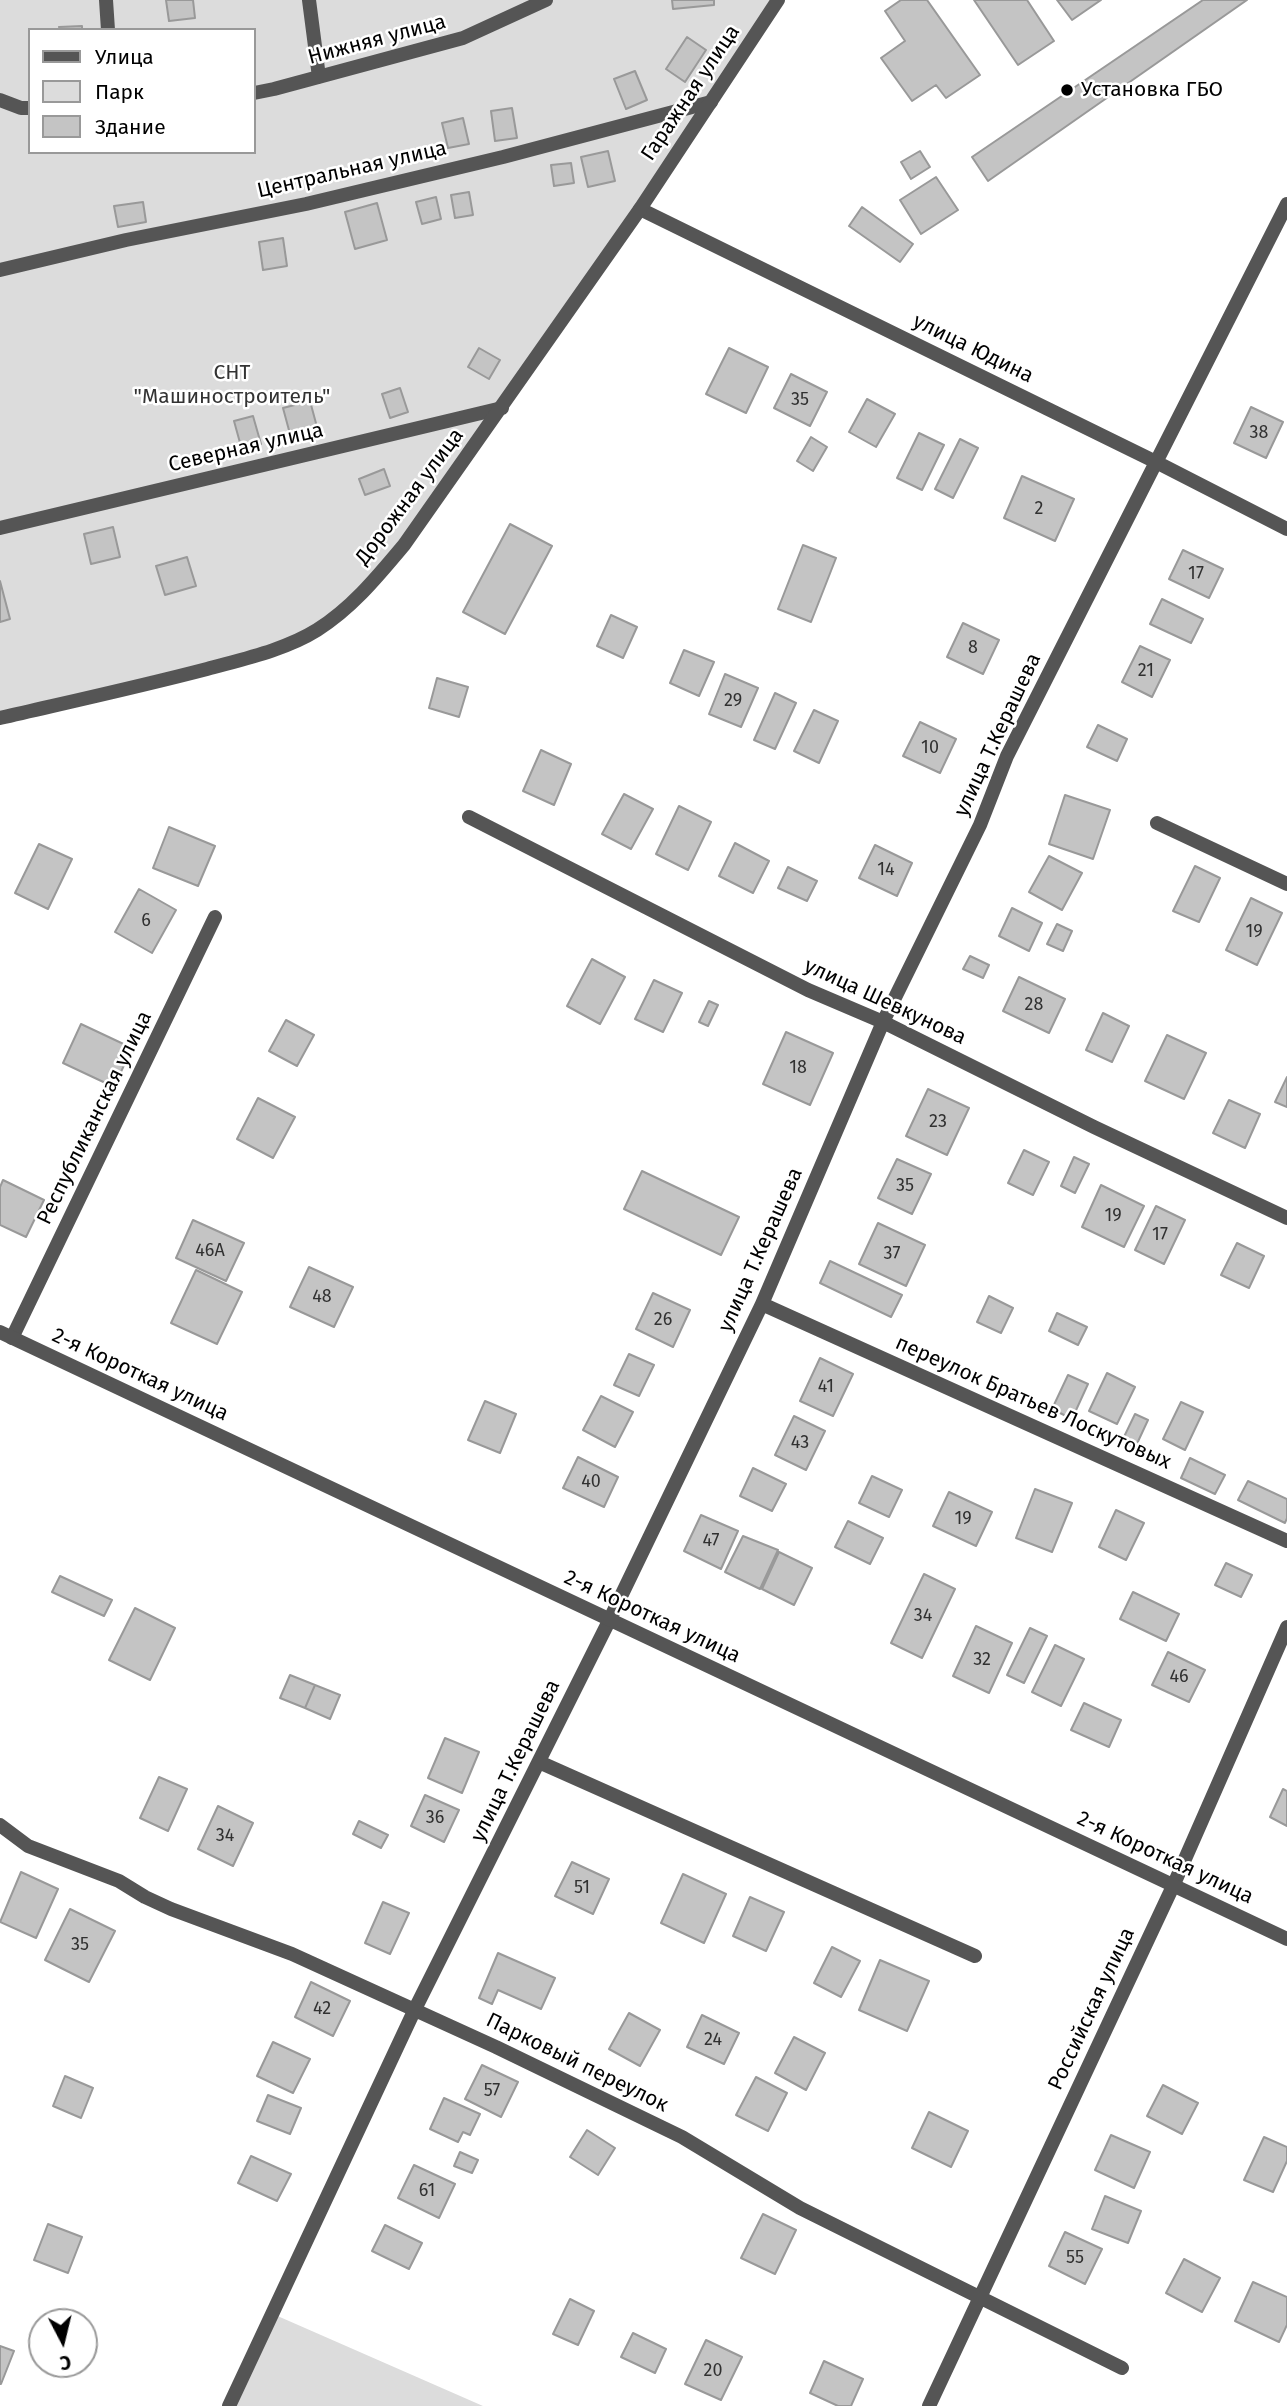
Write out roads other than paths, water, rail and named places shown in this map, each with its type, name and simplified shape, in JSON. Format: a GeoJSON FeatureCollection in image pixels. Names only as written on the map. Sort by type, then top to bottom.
{"type":"FeatureCollection","features":[{"type":"Feature","properties":{"kind":"street"},"geometry":{"type":"LineString","coordinates":[[106,0],[108,28]]}},
{"type":"Feature","properties":{"kind":"street"},"geometry":{"type":"LineString","coordinates":[[309,0],[319,77]]}},
{"type":"Feature","properties":{"kind":"street","name":"Нижняя улица"},"geometry":{"type":"LineString","coordinates":[[256,93],[463,38],[546,0]]}},
{"type":"Feature","properties":{"kind":"street","name":"Гаражная улица"},"geometry":{"type":"LineString","coordinates":[[639,209],[778,0]]}},
{"type":"Feature","properties":{"kind":"street"},"geometry":{"type":"LineString","coordinates":[[0,100],[28,108]]}},
{"type":"Feature","properties":{"kind":"street","name":"Центральная улица"},"geometry":{"type":"LineString","coordinates":[[0,270],[126,240],[306,204],[490,160],[711,102]]}},
{"type":"Feature","properties":{"kind":"street","name":"улица Т.Керашева"},"geometry":{"type":"LineString","coordinates":[[229,2406],[415,2009],[609,1621],[762,1304],[883,1022],[980,825],[1007,756],[1287,204]]}},
{"type":"Feature","properties":{"kind":"street","name":"Дорожная улица"},"geometry":{"type":"LineString","coordinates":[[0,718],[244,659],[295,641],[317,630],[340,613],[371,585],[404,545],[639,209]]}},
{"type":"Feature","properties":{"kind":"street","name":"улица Юдина"},"geometry":{"type":"LineString","coordinates":[[639,209],[1287,528]]}},
{"type":"Feature","properties":{"kind":"street","name":"Северная улица"},"geometry":{"type":"LineString","coordinates":[[0,528],[502,408]]}},
{"type":"Feature","properties":{"kind":"street","name":"улица Шевкунова"},"geometry":{"type":"LineString","coordinates":[[469,817],[808,990],[883,1022],[1094,1127],[1287,1218]]}},
{"type":"Feature","properties":{"kind":"street"},"geometry":{"type":"LineString","coordinates":[[1157,824],[1287,884]]}},
{"type":"Feature","properties":{"kind":"street","name":"Республиканская улица"},"geometry":{"type":"LineString","coordinates":[[6,1335],[215,917]]}},
{"type":"Feature","properties":{"kind":"street","name":"переулок Братьев Лоскутовых"},"geometry":{"type":"LineString","coordinates":[[762,1304],[1287,1541]]}},
{"type":"Feature","properties":{"kind":"street","name":"2-я Короткая улица"},"geometry":{"type":"LineString","coordinates":[[6,1335],[1287,1939]]}},
{"type":"Feature","properties":{"kind":"street","name":"Российская улица"},"geometry":{"type":"LineString","coordinates":[[929,2406],[1174,1884],[1287,1627]]}},
{"type":"Feature","properties":{"kind":"street"},"geometry":{"type":"LineString","coordinates":[[539,1762],[975,1956]]}},
{"type":"Feature","properties":{"kind":"street","name":"Парковый переулок"},"geometry":{"type":"LineString","coordinates":[[0,1825],[28,1846],[120,1881],[145,1897],[172,1909],[292,1954],[415,2009],[682,2137],[800,2208],[1122,2368]]}},
{"type":"Feature","properties":{"kind":"place","name":"Установка ГБО"},"geometry":{"type":"Point","coordinates":[1067,90]}},
{"type":"Feature","properties":{"kind":"park label","name":"СНТ \"Машиностроитель\""},"geometry":{"type":"Point","coordinates":[232,385]}}]}
